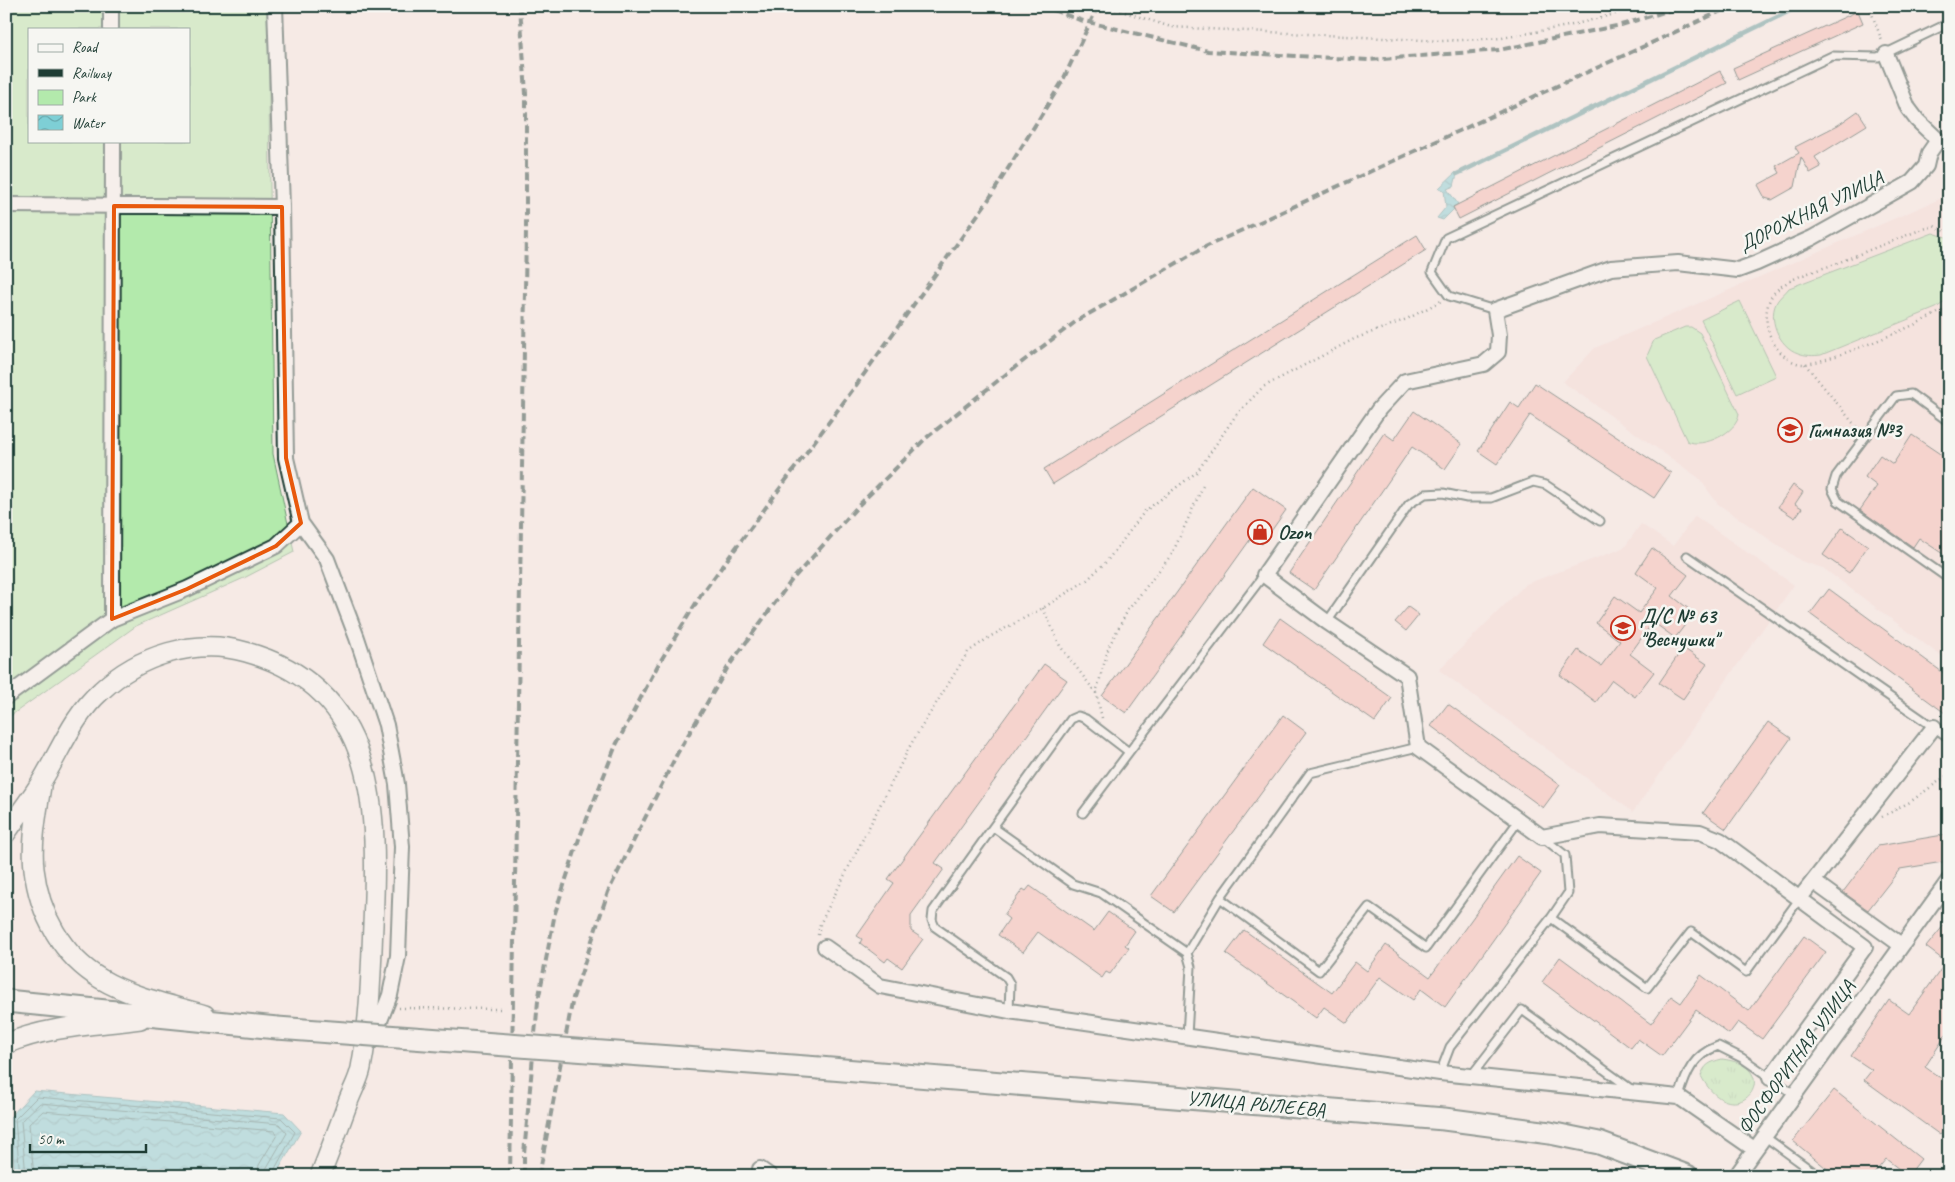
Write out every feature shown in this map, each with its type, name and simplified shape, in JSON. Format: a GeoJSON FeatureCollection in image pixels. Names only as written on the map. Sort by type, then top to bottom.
{"type":"FeatureCollection","features":[{"type":"Feature","properties":{"kind":"main road","name":"УЛИЦА РЫЛЕЕВА"},"geometry":{"type":"LineString","coordinates":[[6,1001],[239,1025],[819,1068],[1444,1120],[1550,1133],[1599,1143],[1687,1176]]}},
{"type":"Feature","properties":{"kind":"street"},"geometry":{"type":"LineString","coordinates":[[111,6],[111,28]]}},
{"type":"Feature","properties":{"kind":"street"},"geometry":{"type":"LineString","coordinates":[[275,6],[282,207],[286,458],[302,523],[327,559],[357,638],[386,725],[397,784],[402,847],[398,956],[390,995],[320,1176]]}},
{"type":"Feature","properties":{"kind":"street","name":"ДОРОЖНАЯ УЛИЦА"},"geometry":{"type":"LineString","coordinates":[[1495,310],[1611,268],[1678,263],[1738,270],[1812,238],[1912,182],[1926,166],[1930,153],[1938,140],[1917,120],[1908,108],[1886,54]]}},
{"type":"Feature","properties":{"kind":"street"},"geometry":{"type":"LineString","coordinates":[[112,619],[113,142]]}},
{"type":"Feature","properties":{"kind":"street"},"geometry":{"type":"LineString","coordinates":[[6,205],[282,207]]}},
{"type":"Feature","properties":{"kind":"street"},"geometry":{"type":"LineString","coordinates":[[1495,310],[1499,335],[1498,352],[1484,364],[1405,382],[1379,410],[1264,575],[1327,622],[1407,676],[1418,747],[1542,837],[1600,826],[1700,832],[1720,840],[1865,946],[1770,1078]]}},
{"type":"Feature","properties":{"kind":"street"},"geometry":{"type":"LineString","coordinates":[[6,698],[112,619],[187,589],[276,546],[302,523]]}},
{"type":"Feature","properties":{"kind":"street"},"geometry":{"type":"LineString","coordinates":[[6,833],[42,780],[75,722],[99,692],[126,670],[158,655],[192,648],[231,648],[262,656],[292,671],[316,687],[349,727],[366,773],[372,806],[376,849],[370,990],[361,1070]]}},
{"type":"Feature","properties":{"kind":"street"},"geometry":{"type":"LineString","coordinates":[[1800,898],[1934,727]]}},
{"type":"Feature","properties":{"kind":"street"},"geometry":{"type":"LineString","coordinates":[[42,780],[35,830],[34,868],[40,900],[61,943],[76,961],[101,980],[142,996],[239,1025]]}},
{"type":"Feature","properties":{"kind":"street","name":"ФОСФОРИТНАЯ УЛИЦА"},"geometry":{"type":"LineString","coordinates":[[1736,1176],[1949,880]]}},
{"type":"Feature","properties":{"kind":"street"},"geometry":{"type":"LineString","coordinates":[[1814,882],[1901,945]]}},
{"type":"Feature","properties":{"kind":"street"},"geometry":{"type":"LineString","coordinates":[[825,947],[880,986],[1009,1011],[1440,1073],[1679,1097],[1754,1150]]}},
{"type":"Feature","properties":{"kind":"street"},"geometry":{"type":"LineString","coordinates":[[6,1044],[20,1038],[55,1031],[157,1017]]}},
{"type":"Feature","properties":{"kind":"lane"},"geometry":{"type":"LineString","coordinates":[[1495,310],[1449,296],[1432,272],[1446,238],[1832,56],[1843,55],[1863,58],[1886,54],[1908,41],[1949,23]]}},
{"type":"Feature","properties":{"kind":"lane"},"geometry":{"type":"LineString","coordinates":[[1949,422],[1910,394],[1896,396],[1836,476],[1832,489],[1838,501],[1949,579]]}},
{"type":"Feature","properties":{"kind":"lane"},"geometry":{"type":"LineString","coordinates":[[1327,622],[1409,504],[1425,494],[1443,493],[1467,498],[1491,498],[1533,482],[1546,485],[1600,521]]}},
{"type":"Feature","properties":{"kind":"lane"},"geometry":{"type":"LineString","coordinates":[[1687,556],[1949,738]]}},
{"type":"Feature","properties":{"kind":"lane"},"geometry":{"type":"LineString","coordinates":[[1084,813],[1264,575]]}},
{"type":"Feature","properties":{"kind":"lane"},"geometry":{"type":"LineString","coordinates":[[1009,1011],[1010,984],[1006,977],[935,927],[932,920],[933,911],[1071,719],[1078,716],[1086,719],[1129,752]]}},
{"type":"Feature","properties":{"kind":"lane"},"geometry":{"type":"LineString","coordinates":[[1187,953],[1220,898],[1310,773],[1418,747]]}},
{"type":"Feature","properties":{"kind":"lane"},"geometry":{"type":"LineString","coordinates":[[1220,898],[1319,971],[1369,907],[1426,948],[1519,820]]}},
{"type":"Feature","properties":{"kind":"lane"},"geometry":{"type":"LineString","coordinates":[[993,827],[1073,884],[1101,893],[1187,953],[1191,967],[1187,1036]]}},
{"type":"Feature","properties":{"kind":"lane"},"geometry":{"type":"LineString","coordinates":[[1440,1073],[1450,1047],[1551,918],[1568,893],[1565,855],[1542,837]]}},
{"type":"Feature","properties":{"kind":"lane"},"geometry":{"type":"LineString","coordinates":[[1551,918],[1647,988],[1691,932],[1746,972],[1800,898]]}},
{"type":"Feature","properties":{"kind":"lane"},"geometry":{"type":"LineString","coordinates":[[1471,1076],[1522,1010],[1635,1092]]}},
{"type":"Feature","properties":{"kind":"lane"},"geometry":{"type":"LineString","coordinates":[[1679,1097],[1686,1073],[1706,1050],[1718,1046],[1742,1058],[1794,1094]]}},
{"type":"Feature","properties":{"kind":"lane"},"geometry":{"type":"LineString","coordinates":[[1764,1136],[1818,1176]]}},
{"type":"Feature","properties":{"kind":"path"},"geometry":{"type":"LineString","coordinates":[[1106,6],[1171,27],[1450,40],[1520,35],[1568,26],[1646,6]]}},
{"type":"Feature","properties":{"kind":"path"},"geometry":{"type":"LineString","coordinates":[[1869,6],[1886,54]]}},
{"type":"Feature","properties":{"kind":"path"},"geometry":{"type":"LineString","coordinates":[[1949,233],[1934,226],[1920,230],[1795,279],[1773,294],[1766,312],[1767,327],[1772,341],[1782,354],[1792,361],[1805,364],[1838,355],[1940,313],[1949,306]]}},
{"type":"Feature","properties":{"kind":"path"},"geometry":{"type":"LineString","coordinates":[[825,947],[818,937],[820,924],[910,744],[968,652],[991,636],[1043,608],[1088,580],[1106,561],[1145,512],[1197,472],[1236,415],[1263,387],[1354,339],[1407,319],[1449,296]]}},
{"type":"Feature","properties":{"kind":"path"},"geometry":{"type":"LineString","coordinates":[[1805,364],[1865,438]]}},
{"type":"Feature","properties":{"kind":"path"},"geometry":{"type":"LineString","coordinates":[[1096,693],[1109,646],[1128,610],[1172,554],[1203,486]]}},
{"type":"Feature","properties":{"kind":"path"},"geometry":{"type":"LineString","coordinates":[[1043,608],[1060,646],[1096,693],[1106,735]]}},
{"type":"Feature","properties":{"kind":"path"},"geometry":{"type":"LineString","coordinates":[[1859,823],[1881,818],[1898,810],[1949,774]]}},
{"type":"Feature","properties":{"kind":"path"},"geometry":{"type":"LineString","coordinates":[[385,1008],[501,1008]]}},
{"type":"Feature","properties":{"kind":"highlighted area"},"geometry":{"type":"Polygon","coordinates":[[[114,206],[282,207],[286,458],[301,523],[276,546],[187,589],[112,619],[114,206]]]}},
{"type":"Feature","properties":{"kind":"shaded area","name":"Гимназия №3"},"geometry":{"type":"Polygon","coordinates":[[[1949,195],[1949,662],[1823,568],[1801,561],[1718,504],[1699,478],[1563,382],[1595,348],[1949,195]]]}},
{"type":"Feature","properties":{"kind":"shaded area","name":"Д/С № 63 \"Веснушки\""},"geometry":{"type":"Polygon","coordinates":[[[1695,516],[1794,585],[1633,812],[1439,670],[1526,584],[1624,548],[1641,524],[1673,546],[1695,516]]]}},
{"type":"Feature","properties":{"kind":"green space"},"geometry":{"type":"Polygon","coordinates":[[[6,6],[268,6],[273,454],[294,552],[244,578],[136,626],[6,719],[6,6]]]}},
{"type":"Feature","properties":{"kind":"green space"},"geometry":{"type":"Polygon","coordinates":[[[1933,233],[1949,238],[1949,299],[1936,308],[1821,355],[1804,355],[1791,350],[1785,345],[1776,331],[1773,315],[1778,300],[1789,288],[1933,233]]]}},
{"type":"Feature","properties":{"kind":"green space"},"geometry":{"type":"Polygon","coordinates":[[[1740,301],[1776,376],[1737,394],[1701,320],[1740,301]]]}},
{"type":"Feature","properties":{"kind":"green space"},"geometry":{"type":"Polygon","coordinates":[[[1685,327],[1691,327],[1700,333],[1739,414],[1733,427],[1726,433],[1702,443],[1687,441],[1647,356],[1654,340],[1685,327]]]}},
{"type":"Feature","properties":{"kind":"green space"},"geometry":{"type":"Polygon","coordinates":[[[1722,1059],[1742,1065],[1752,1074],[1754,1085],[1750,1094],[1741,1101],[1728,1101],[1714,1094],[1701,1076],[1708,1064],[1722,1059]]]}},
{"type":"Feature","properties":{"kind":"water"},"geometry":{"type":"Polygon","coordinates":[[[1456,172],[1454,186],[1447,189],[1458,204],[1453,207],[1454,209],[1443,220],[1437,218],[1446,207],[1444,190],[1439,188],[1456,172]]]}},
{"type":"Feature","properties":{"kind":"water"},"geometry":{"type":"Polygon","coordinates":[[[34,1091],[284,1113],[301,1131],[275,1176],[15,1176],[10,1117],[34,1091]]]}},
{"type":"Feature","properties":{"kind":"building"},"geometry":{"type":"Polygon","coordinates":[[[1858,11],[1863,23],[1738,80],[1733,68],[1858,11]]]}},
{"type":"Feature","properties":{"kind":"building"},"geometry":{"type":"Polygon","coordinates":[[[1720,71],[1727,83],[1459,219],[1453,207],[1720,71]]]}},
{"type":"Feature","properties":{"kind":"building"},"geometry":{"type":"Polygon","coordinates":[[[1858,111],[1867,125],[1815,157],[1821,167],[1810,173],[1801,157],[1795,187],[1772,200],[1765,198],[1758,185],[1780,173],[1776,166],[1799,153],[1795,147],[1838,125],[1858,111]]]}},
{"type":"Feature","properties":{"kind":"building"},"geometry":{"type":"Polygon","coordinates":[[[1417,235],[1426,250],[1053,484],[1044,469],[1417,235]]]}},
{"type":"Feature","properties":{"kind":"building"},"geometry":{"type":"Polygon","coordinates":[[[1535,383],[1671,473],[1654,498],[1530,415],[1497,464],[1478,451],[1510,402],[1519,408],[1535,383]]]}},
{"type":"Feature","properties":{"kind":"building"},"geometry":{"type":"Polygon","coordinates":[[[1414,411],[1462,444],[1445,469],[1412,447],[1314,590],[1289,573],[1384,433],[1394,440],[1414,411]]]}},
{"type":"Feature","properties":{"kind":"building"},"geometry":{"type":"Polygon","coordinates":[[[1912,435],[1949,460],[1949,558],[1919,538],[1913,547],[1860,510],[1877,486],[1865,477],[1880,455],[1893,464],[1912,435]]]}},
{"type":"Feature","properties":{"kind":"building"},"geometry":{"type":"Polygon","coordinates":[[[1793,485],[1803,492],[1795,504],[1802,508],[1795,518],[1778,507],[1793,485]]]}},
{"type":"Feature","properties":{"kind":"building"},"geometry":{"type":"Polygon","coordinates":[[[1253,487],[1286,510],[1262,544],[1252,537],[1126,713],[1102,696],[1253,487]]]}},
{"type":"Feature","properties":{"kind":"building"},"geometry":{"type":"Polygon","coordinates":[[[1842,528],[1868,546],[1849,573],[1823,555],[1842,528]]]}},
{"type":"Feature","properties":{"kind":"building"},"geometry":{"type":"Polygon","coordinates":[[[1652,548],[1688,575],[1672,596],[1694,613],[1675,638],[1653,622],[1630,654],[1654,672],[1635,697],[1612,680],[1596,702],[1560,675],[1578,650],[1601,666],[1620,641],[1596,623],[1615,596],[1639,613],[1658,588],[1636,572],[1652,548]]]}},
{"type":"Feature","properties":{"kind":"building"},"geometry":{"type":"Polygon","coordinates":[[[1829,589],[1949,677],[1949,716],[1810,614],[1829,589]]]}},
{"type":"Feature","properties":{"kind":"building"},"geometry":{"type":"Polygon","coordinates":[[[1408,607],[1419,615],[1406,631],[1395,622],[1408,607]]]}},
{"type":"Feature","properties":{"kind":"building"},"geometry":{"type":"Polygon","coordinates":[[[1280,618],[1392,698],[1375,722],[1263,643],[1280,618]]]}},
{"type":"Feature","properties":{"kind":"building"},"geometry":{"type":"Polygon","coordinates":[[[1683,648],[1707,664],[1683,699],[1659,683],[1683,648]]]}},
{"type":"Feature","properties":{"kind":"building"},"geometry":{"type":"Polygon","coordinates":[[[1044,664],[1067,680],[935,863],[944,869],[911,915],[911,931],[923,939],[902,968],[888,958],[885,962],[860,943],[862,939],[857,936],[894,883],[888,879],[1044,664]]]}},
{"type":"Feature","properties":{"kind":"building"},"geometry":{"type":"Polygon","coordinates":[[[1448,704],[1560,785],[1543,808],[1431,726],[1448,704]]]}},
{"type":"Feature","properties":{"kind":"building"},"geometry":{"type":"Polygon","coordinates":[[[1283,715],[1306,732],[1174,912],[1151,896],[1283,715]]]}},
{"type":"Feature","properties":{"kind":"building"},"geometry":{"type":"Polygon","coordinates":[[[1768,722],[1791,738],[1726,829],[1703,813],[1768,722]]]}},
{"type":"Feature","properties":{"kind":"building"},"geometry":{"type":"Polygon","coordinates":[[[1949,834],[1949,861],[1900,869],[1868,910],[1843,892],[1878,846],[1949,834]]]}},
{"type":"Feature","properties":{"kind":"building"},"geometry":{"type":"Polygon","coordinates":[[[1517,856],[1541,873],[1445,1007],[1421,989],[1413,1000],[1380,977],[1347,1023],[1324,1007],[1316,1018],[1226,954],[1244,930],[1332,993],[1355,962],[1367,971],[1386,945],[1430,977],[1517,856]]]}},
{"type":"Feature","properties":{"kind":"building"},"geometry":{"type":"Polygon","coordinates":[[[1030,886],[1094,931],[1108,912],[1135,931],[1125,945],[1129,948],[1110,974],[1106,972],[1102,978],[1038,932],[1023,952],[998,935],[1009,919],[1004,915],[1023,889],[1026,891],[1030,886]]]}},
{"type":"Feature","properties":{"kind":"building"},"geometry":{"type":"Polygon","coordinates":[[[1949,919],[1949,1030],[1925,1067],[1949,1084],[1949,1125],[1940,1135],[1864,1080],[1872,1070],[1851,1056],[1889,1000],[1909,1014],[1946,962],[1926,947],[1949,919]]]}},
{"type":"Feature","properties":{"kind":"building"},"geometry":{"type":"Polygon","coordinates":[[[1804,936],[1826,952],[1762,1039],[1738,1022],[1729,1034],[1696,1010],[1662,1056],[1638,1039],[1631,1048],[1542,982],[1560,957],[1651,1024],[1671,996],[1681,1003],[1701,975],[1749,1011],[1804,936]]]}},
{"type":"Feature","properties":{"kind":"building"},"geometry":{"type":"Polygon","coordinates":[[[1834,1090],[1921,1159],[1908,1176],[1886,1159],[1872,1176],[1836,1176],[1793,1141],[1834,1090]]]}},
{"type":"Feature","properties":{"kind":"waterway"},"geometry":{"type":"LineString","coordinates":[[1457,174],[1800,6]]}},
{"type":"Feature","properties":{"kind":"railway"},"geometry":{"type":"LineString","coordinates":[[510,1176],[526,231],[526,94],[520,6]]}},
{"type":"Feature","properties":{"kind":"railway"},"geometry":{"type":"LineString","coordinates":[[1042,6],[1080,20],[1208,51],[1369,60],[1499,50],[1621,25],[1684,6]]}},
{"type":"Feature","properties":{"kind":"railway"},"geometry":{"type":"LineString","coordinates":[[524,1176],[524,1154],[538,1001],[555,913],[579,839],[616,745],[658,665],[701,595],[857,384],[989,199],[1062,82],[1098,6]]}},
{"type":"Feature","properties":{"kind":"railway"},"geometry":{"type":"LineString","coordinates":[[539,1176],[573,998],[608,892],[677,754],[728,667],[791,581],[858,506],[926,438],[1078,320],[1203,248],[1732,6]]}},
{"type":"Feature","properties":{"kind":"place","name":"Гимназия №3"},"geometry":{"type":"Point","coordinates":[1790,430]}},
{"type":"Feature","properties":{"kind":"place","name":"Ozon"},"geometry":{"type":"Point","coordinates":[1260,532]}},
{"type":"Feature","properties":{"kind":"place","name":"Д/С № 63 \"Веснушки\""},"geometry":{"type":"Point","coordinates":[1623,628]}}]}
